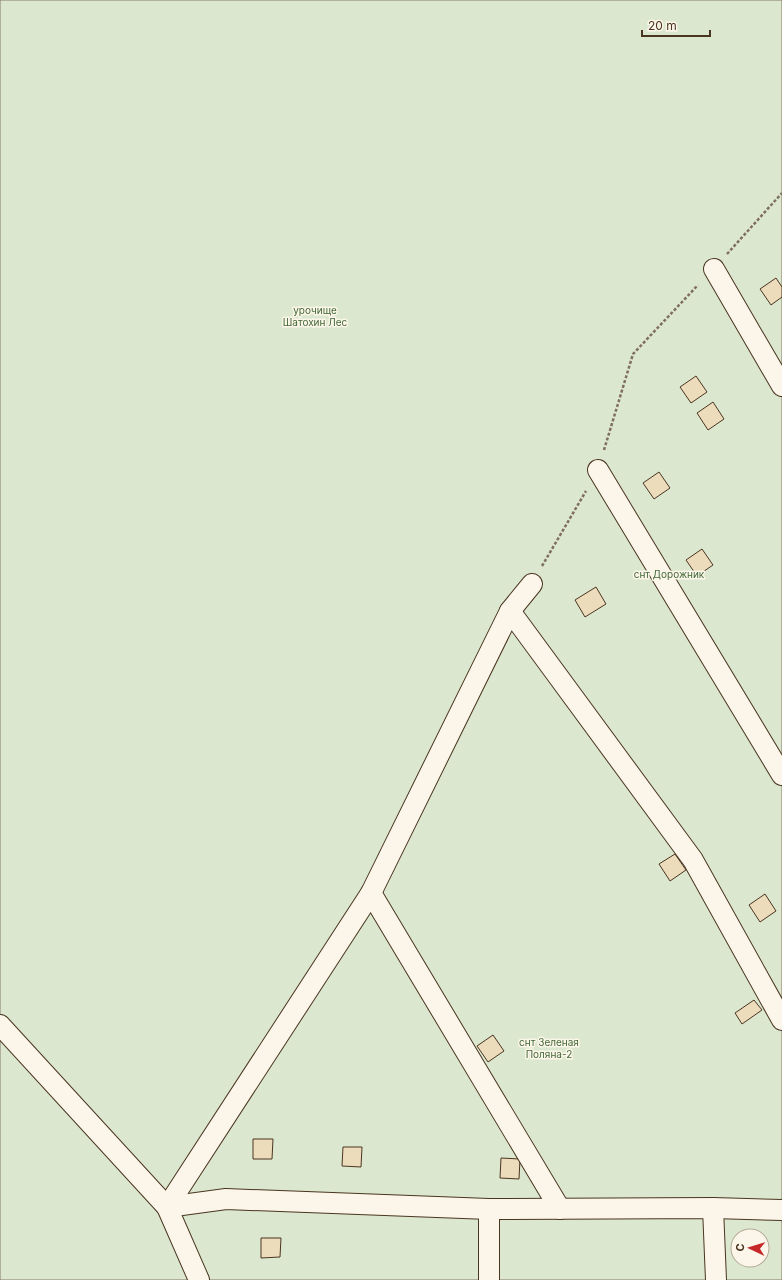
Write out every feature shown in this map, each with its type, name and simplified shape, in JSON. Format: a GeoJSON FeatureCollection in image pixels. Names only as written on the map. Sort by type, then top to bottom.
{"type":"FeatureCollection","features":[{"type":"Feature","properties":{"kind":"street"},"geometry":{"type":"LineString","coordinates":[[714,269],[782,386]]}},
{"type":"Feature","properties":{"kind":"street"},"geometry":{"type":"LineString","coordinates":[[598,470],[782,775]]}},
{"type":"Feature","properties":{"kind":"street"},"geometry":{"type":"LineString","coordinates":[[167,1207],[371,894],[510,611],[532,584]]}},
{"type":"Feature","properties":{"kind":"street"},"geometry":{"type":"LineString","coordinates":[[510,611],[693,860],[782,1020]]}},
{"type":"Feature","properties":{"kind":"street"},"geometry":{"type":"LineString","coordinates":[[371,894],[560,1208]]}},
{"type":"Feature","properties":{"kind":"street"},"geometry":{"type":"LineString","coordinates":[[0,1025],[167,1207],[200,1280]]}},
{"type":"Feature","properties":{"kind":"street"},"geometry":{"type":"LineString","coordinates":[[167,1207],[226,1199],[489,1209],[713,1208],[782,1210]]}},
{"type":"Feature","properties":{"kind":"street"},"geometry":{"type":"LineString","coordinates":[[713,1208],[716,1280]]}},
{"type":"Feature","properties":{"kind":"street"},"geometry":{"type":"LineString","coordinates":[[489,1209],[489,1280]]}},
{"type":"Feature","properties":{"kind":"path"},"geometry":{"type":"LineString","coordinates":[[532,584],[598,470],[633,354],[714,269],[782,193]]}},
{"type":"Feature","properties":{"kind":"green space","name":"урочище Шатохин Лес"},"geometry":{"type":"Polygon","coordinates":[[[0,0],[782,0],[782,1280],[0,1280],[0,0]]]}},
{"type":"Feature","properties":{"kind":"building"},"geometry":{"type":"Polygon","coordinates":[[[776,278],[782,287],[782,297],[771,305],[760,289],[776,278]]]}},
{"type":"Feature","properties":{"kind":"building"},"geometry":{"type":"Polygon","coordinates":[[[696,376],[707,392],[691,403],[680,387],[696,376]]]}},
{"type":"Feature","properties":{"kind":"building"},"geometry":{"type":"Polygon","coordinates":[[[713,402],[724,419],[708,430],[697,413],[713,402]]]}},
{"type":"Feature","properties":{"kind":"building"},"geometry":{"type":"Polygon","coordinates":[[[659,472],[670,488],[654,499],[643,483],[659,472]]]}},
{"type":"Feature","properties":{"kind":"building"},"geometry":{"type":"Polygon","coordinates":[[[702,549],[713,565],[697,576],[686,560],[702,549]]]}},
{"type":"Feature","properties":{"kind":"building"},"geometry":{"type":"Polygon","coordinates":[[[596,587],[606,604],[585,617],[575,600],[596,587]]]}},
{"type":"Feature","properties":{"kind":"building"},"geometry":{"type":"Polygon","coordinates":[[[675,854],[686,870],[670,881],[659,864],[675,854]]]}},
{"type":"Feature","properties":{"kind":"building"},"geometry":{"type":"Polygon","coordinates":[[[765,894],[776,911],[760,922],[749,905],[765,894]]]}},
{"type":"Feature","properties":{"kind":"building"},"geometry":{"type":"Polygon","coordinates":[[[754,1000],[762,1010],[742,1024],[735,1013],[754,1000]]]}},
{"type":"Feature","properties":{"kind":"building"},"geometry":{"type":"Polygon","coordinates":[[[493,1035],[504,1051],[488,1062],[477,1046],[493,1035]]]}},
{"type":"Feature","properties":{"kind":"building"},"geometry":{"type":"Polygon","coordinates":[[[253,1139],[273,1139],[272,1159],[253,1159],[253,1139]]]}},
{"type":"Feature","properties":{"kind":"building"},"geometry":{"type":"Polygon","coordinates":[[[343,1147],[362,1147],[361,1167],[342,1166],[343,1147]]]}},
{"type":"Feature","properties":{"kind":"building"},"geometry":{"type":"Polygon","coordinates":[[[501,1158],[520,1159],[519,1179],[500,1178],[501,1158]]]}},
{"type":"Feature","properties":{"kind":"building"},"geometry":{"type":"Polygon","coordinates":[[[261,1238],[281,1238],[280,1257],[261,1258],[261,1238]]]}},
{"type":"Feature","properties":{"kind":"park label","name":"снт Дорожник"},"geometry":{"type":"Point","coordinates":[669,574]}},
{"type":"Feature","properties":{"kind":"park label","name":"снт Зеленая Поляна-2"},"geometry":{"type":"Point","coordinates":[549,1048]}}]}
